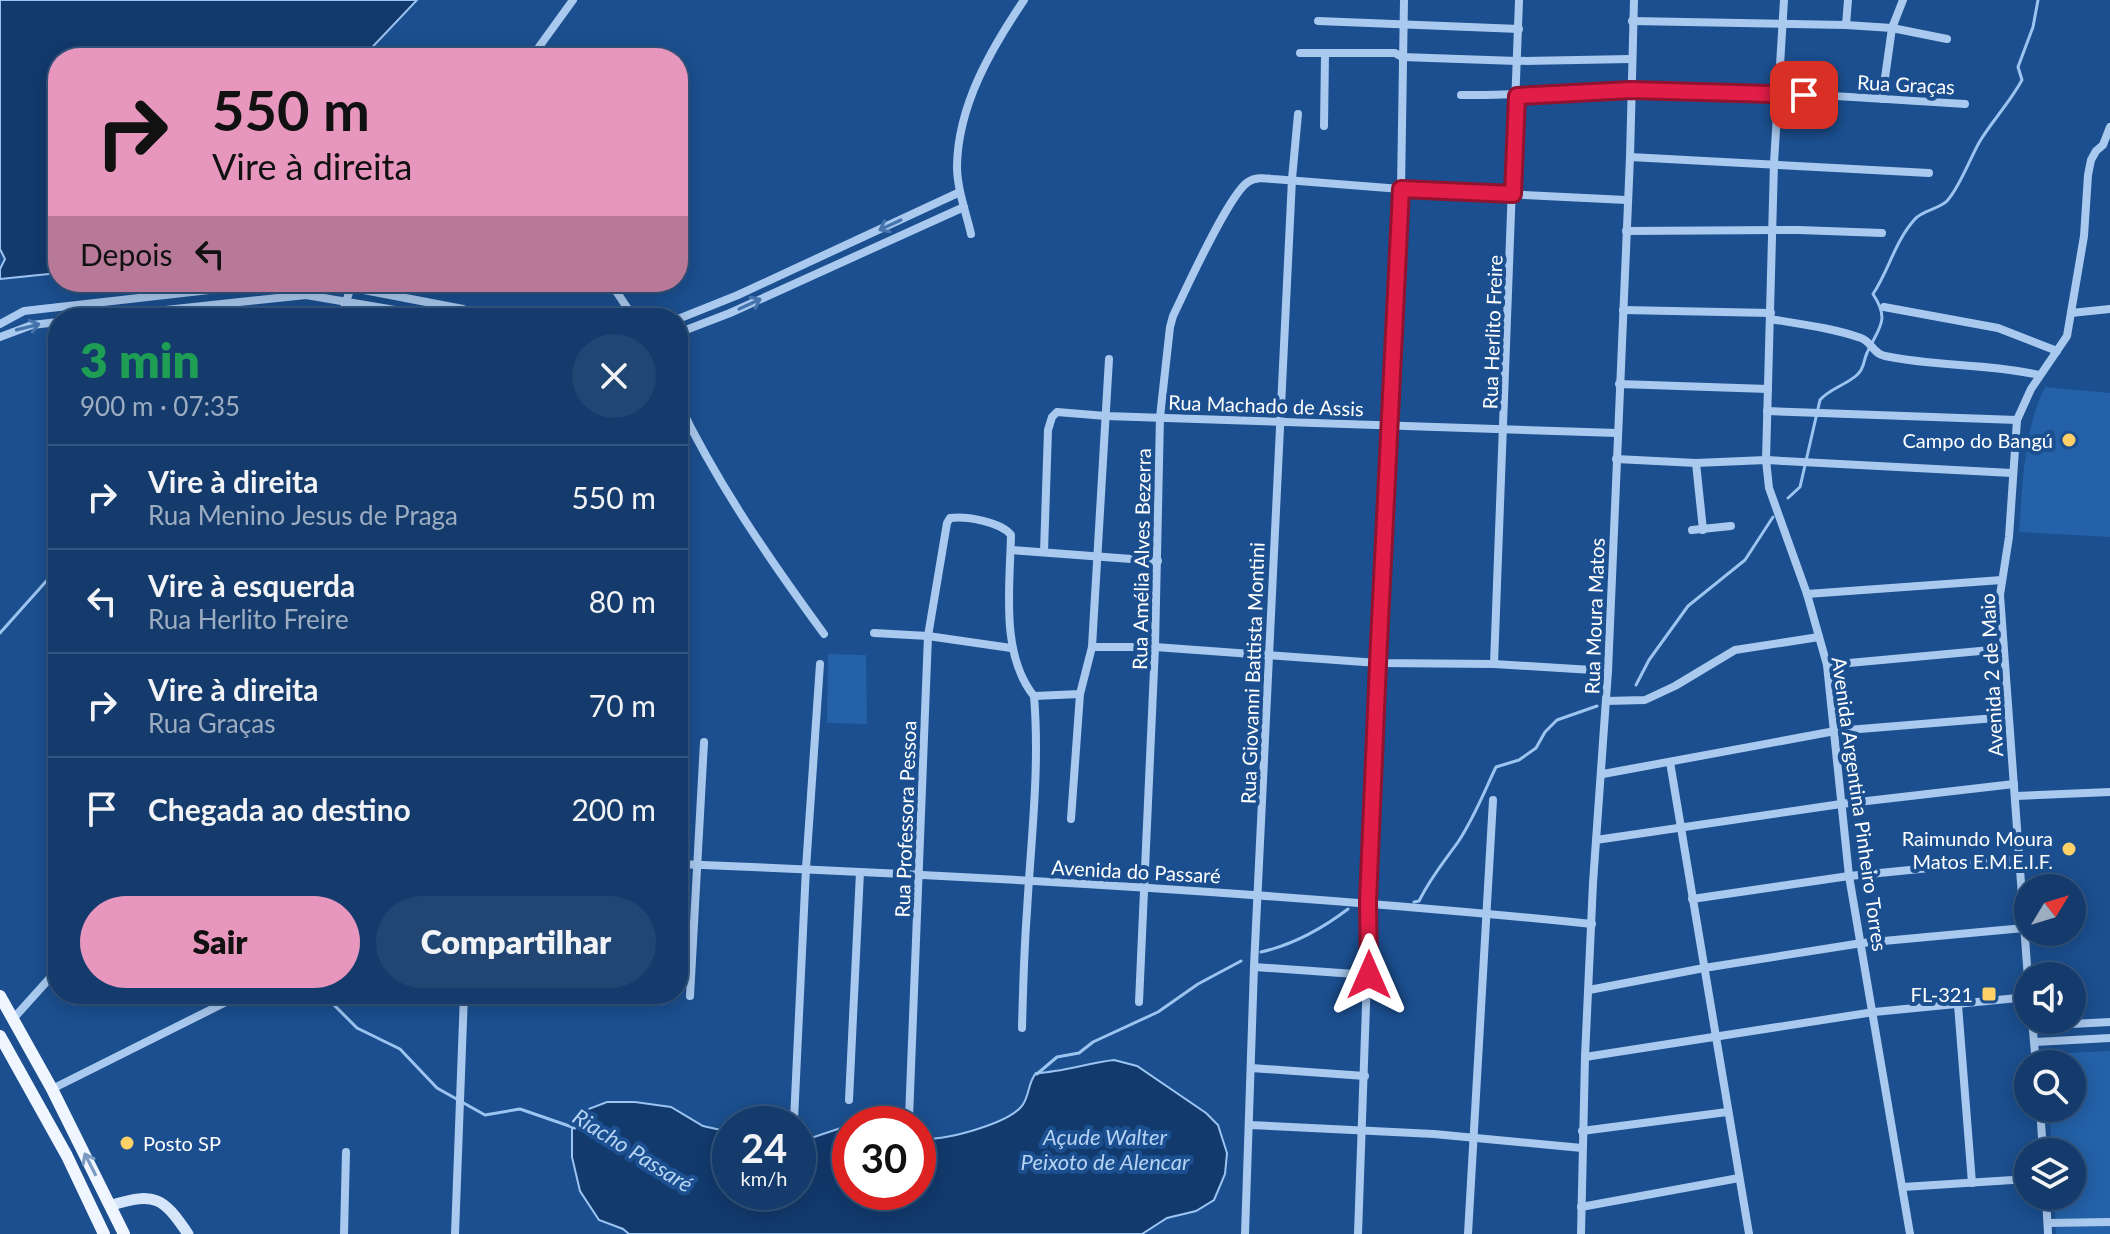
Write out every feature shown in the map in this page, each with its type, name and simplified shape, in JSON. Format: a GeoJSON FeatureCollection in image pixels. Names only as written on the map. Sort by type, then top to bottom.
{"type":"FeatureCollection","features":[{"type":"Feature","properties":{"kind":"main road"},"geometry":{"type":"LineString","coordinates":[[0,996],[52,1089],[124,1234]]}},
{"type":"Feature","properties":{"kind":"main road"},"geometry":{"type":"LineString","coordinates":[[0,1036],[88,1198],[104,1234]]}},
{"type":"Feature","properties":{"kind":"main road"},"geometry":{"type":"LineString","coordinates":[[88,1198],[105,1192]]}},
{"type":"Feature","properties":{"kind":"street"},"geometry":{"type":"LineString","coordinates":[[538,48],[573,0]]}},
{"type":"Feature","properties":{"kind":"street"},"geometry":{"type":"LineString","coordinates":[[1358,1234],[1369,975],[1368,902],[1401,189],[1404,0]]}},
{"type":"Feature","properties":{"kind":"street","name":"Rua Herlito Freire"},"geometry":{"type":"LineString","coordinates":[[1494,664],[1519,0]]}},
{"type":"Feature","properties":{"kind":"street","name":"Rua Moura Matos"},"geometry":{"type":"LineString","coordinates":[[1581,1234],[1585,1057],[1608,671],[1634,0]]}},
{"type":"Feature","properties":{"kind":"street","name":"Avenida Argentina Pinheiro Torres"},"geometry":{"type":"LineString","coordinates":[[1784,0],[1774,163],[1766,460],[1769,488],[1807,594],[1827,665],[1849,876],[1910,1234]]}},
{"type":"Feature","properties":{"kind":"street"},"geometry":{"type":"LineString","coordinates":[[1846,25],[1848,0]]}},
{"type":"Feature","properties":{"kind":"street"},"geometry":{"type":"LineString","coordinates":[[1882,99],[1892,28],[1903,0]]}},
{"type":"Feature","properties":{"kind":"street"},"geometry":{"type":"LineString","coordinates":[[971,234],[957,167],[966,109],[1019,2]]}},
{"type":"Feature","properties":{"kind":"street"},"geometry":{"type":"LineString","coordinates":[[1318,21],[1519,29]]}},
{"type":"Feature","properties":{"kind":"street"},"geometry":{"type":"LineString","coordinates":[[1632,21],[1846,25],[1892,28],[1947,39]]}},
{"type":"Feature","properties":{"kind":"street"},"geometry":{"type":"LineString","coordinates":[[1300,53],[1395,53],[1402,57],[1517,61],[1631,59]]}},
{"type":"Feature","properties":{"kind":"street"},"geometry":{"type":"LineString","coordinates":[[1324,126],[1325,55]]}},
{"type":"Feature","properties":{"kind":"street","name":"Rua Graças"},"geometry":{"type":"LineString","coordinates":[[1461,95],[1517,96],[1631,90],[1778,93],[1965,104]]}},
{"type":"Feature","properties":{"kind":"street","name":"Rua Giovanni Battista Montini"},"geometry":{"type":"LineString","coordinates":[[1245,1234],[1279,421],[1298,114]]}},
{"type":"Feature","properties":{"kind":"street"},"geometry":{"type":"LineString","coordinates":[[2110,127],[2107,145],[2096,151],[2091,160],[2084,236],[2071,313],[2110,309]]}},
{"type":"Feature","properties":{"kind":"street"},"geometry":{"type":"LineString","coordinates":[[1630,157],[1929,173]]}},
{"type":"Feature","properties":{"kind":"street","name":"Rua Amélia Alves Bezerra"},"geometry":{"type":"LineString","coordinates":[[1139,1002],[1155,647],[1160,417],[1173,316],[1207,247],[1247,182],[1259,178],[1292,179]]}},
{"type":"Feature","properties":{"kind":"street"},"geometry":{"type":"LineString","coordinates":[[1292,179],[1401,189],[1626,200]]}},
{"type":"Feature","properties":{"kind":"street"},"geometry":{"type":"LineString","coordinates":[[688,315],[960,192]]}},
{"type":"Feature","properties":{"kind":"street"},"geometry":{"type":"LineString","coordinates":[[688,329],[964,207]]}},
{"type":"Feature","properties":{"kind":"street"},"geometry":{"type":"LineString","coordinates":[[1626,231],[1882,233]]}},
{"type":"Feature","properties":{"kind":"street"},"geometry":{"type":"LineString","coordinates":[[51,308],[192,292]]}},
{"type":"Feature","properties":{"kind":"street"},"geometry":{"type":"LineString","coordinates":[[344,308],[349,292]]}},
{"type":"Feature","properties":{"kind":"street"},"geometry":{"type":"LineString","coordinates":[[387,292],[459,308]]}},
{"type":"Feature","properties":{"kind":"street"},"geometry":{"type":"LineString","coordinates":[[177,308],[289,295],[347,300],[389,308]]}},
{"type":"Feature","properties":{"kind":"street"},"geometry":{"type":"LineString","coordinates":[[1884,307],[1998,328],[2057,351]]}},
{"type":"Feature","properties":{"kind":"street"},"geometry":{"type":"LineString","coordinates":[[0,324],[24,311],[48,308]]}},
{"type":"Feature","properties":{"kind":"street"},"geometry":{"type":"LineString","coordinates":[[1623,310],[1770,316],[1817,327],[1870,345],[1880,355],[1987,366],[2039,375]]}},
{"type":"Feature","properties":{"kind":"street","name":"Avenida 2 de Maio"},"geometry":{"type":"LineString","coordinates":[[2022,874],[2000,595],[2008,548],[2017,420],[2039,375],[2067,336],[2071,313]]}},
{"type":"Feature","properties":{"kind":"street"},"geometry":{"type":"LineString","coordinates":[[0,337],[32,325],[48,323]]}},
{"type":"Feature","properties":{"kind":"street"},"geometry":{"type":"LineString","coordinates":[[1071,819],[1080,694],[1092,647],[1109,359]]}},
{"type":"Feature","properties":{"kind":"street"},"geometry":{"type":"LineString","coordinates":[[1619,384],[1768,389]]}},
{"type":"Feature","properties":{"kind":"street"},"geometry":{"type":"LineString","coordinates":[[1767,411],[2017,420]]}},
{"type":"Feature","properties":{"kind":"street","name":"Rua Machado de Assis"},"geometry":{"type":"LineString","coordinates":[[1044,552],[1048,430],[1052,417],[1061,412],[1617,433]]}},
{"type":"Feature","properties":{"kind":"street"},"geometry":{"type":"LineString","coordinates":[[688,422],[749,528],[824,634]]}},
{"type":"Feature","properties":{"kind":"street"},"geometry":{"type":"LineString","coordinates":[[1616,459],[1696,463],[1766,460],[2012,473]]}},
{"type":"Feature","properties":{"kind":"street"},"geometry":{"type":"LineString","coordinates":[[1696,463],[1703,530]]}},
{"type":"Feature","properties":{"kind":"street","name":"Rua Professora Pessoa"},"geometry":{"type":"LineString","coordinates":[[909,1106],[928,636],[947,523],[950,518],[957,517],[1005,529],[1011,535],[1011,550]]}},
{"type":"Feature","properties":{"kind":"street"},"geometry":{"type":"LineString","coordinates":[[1692,530],[1731,526]]}},
{"type":"Feature","properties":{"kind":"street"},"geometry":{"type":"LineString","coordinates":[[1022,1028],[1037,765],[1034,696],[1011,648],[1011,550],[1158,561]]}},
{"type":"Feature","properties":{"kind":"street"},"geometry":{"type":"LineString","coordinates":[[1807,594],[2002,580]]}},
{"type":"Feature","properties":{"kind":"street"},"geometry":{"type":"LineString","coordinates":[[874,633],[928,636],[1011,648]]}},
{"type":"Feature","properties":{"kind":"street"},"geometry":{"type":"LineString","coordinates":[[1606,701],[1645,700],[1735,650],[1819,637]]}},
{"type":"Feature","properties":{"kind":"street"},"geometry":{"type":"LineString","coordinates":[[1092,647],[1155,647],[1378,663],[1494,664],[1608,671]]}},
{"type":"Feature","properties":{"kind":"street"},"geometry":{"type":"LineString","coordinates":[[1827,665],[2002,649]]}},
{"type":"Feature","properties":{"kind":"street"},"geometry":{"type":"LineString","coordinates":[[795,1106],[820,664]]}},
{"type":"Feature","properties":{"kind":"street"},"geometry":{"type":"LineString","coordinates":[[1034,696],[1080,694]]}},
{"type":"Feature","properties":{"kind":"street"},"geometry":{"type":"LineString","coordinates":[[1603,774],[1835,731],[2008,717]]}},
{"type":"Feature","properties":{"kind":"street"},"geometry":{"type":"LineString","coordinates":[[690,996],[704,742]]}},
{"type":"Feature","properties":{"kind":"street"},"geometry":{"type":"LineString","coordinates":[[1670,762],[1749,1234]]}},
{"type":"Feature","properties":{"kind":"street"},"geometry":{"type":"LineString","coordinates":[[1596,840],[1841,804],[2014,784]]}},
{"type":"Feature","properties":{"kind":"street"},"geometry":{"type":"LineString","coordinates":[[2016,796],[2110,792]]}},
{"type":"Feature","properties":{"kind":"street"},"geometry":{"type":"LineString","coordinates":[[1468,1234],[1481,964],[1493,800]]}},
{"type":"Feature","properties":{"kind":"street"},"geometry":{"type":"LineString","coordinates":[[1692,899],[1849,876],[2021,859]]}},
{"type":"Feature","properties":{"kind":"street","name":"Avenida do Passaré"},"geometry":{"type":"LineString","coordinates":[[688,865],[1145,886],[1368,902],[1592,924]]}},
{"type":"Feature","properties":{"kind":"street"},"geometry":{"type":"LineString","coordinates":[[849,1100],[860,872]]}},
{"type":"Feature","properties":{"kind":"street"},"geometry":{"type":"LineString","coordinates":[[1589,990],[1862,943],[2014,929]]}},
{"type":"Feature","properties":{"kind":"street"},"geometry":{"type":"LineString","coordinates":[[1254,967],[1369,975]]}},
{"type":"Feature","properties":{"kind":"street"},"geometry":{"type":"LineString","coordinates":[[13,1019],[48,980]]}},
{"type":"Feature","properties":{"kind":"street"},"geometry":{"type":"LineString","coordinates":[[1585,1057],[1874,1012],[2014,999]]}},
{"type":"Feature","properties":{"kind":"street"},"geometry":{"type":"LineString","coordinates":[[52,1089],[222,1004]]}},
{"type":"Feature","properties":{"kind":"street"},"geometry":{"type":"LineString","coordinates":[[455,1234],[464,1004]]}},
{"type":"Feature","properties":{"kind":"street"},"geometry":{"type":"LineString","coordinates":[[1958,1005],[1972,1183]]}},
{"type":"Feature","properties":{"kind":"street"},"geometry":{"type":"LineString","coordinates":[[2086,1024],[2110,1022]]}},
{"type":"Feature","properties":{"kind":"street"},"geometry":{"type":"LineString","coordinates":[[2034,1034],[2035,1050]]}},
{"type":"Feature","properties":{"kind":"street"},"geometry":{"type":"LineString","coordinates":[[2068,1034],[2068,1040]]}},
{"type":"Feature","properties":{"kind":"street"},"geometry":{"type":"LineString","coordinates":[[2035,1042],[2110,1038]]}},
{"type":"Feature","properties":{"kind":"street"},"geometry":{"type":"LineString","coordinates":[[1251,1068],[1365,1076]]}},
{"type":"Feature","properties":{"kind":"street"},"geometry":{"type":"LineString","coordinates":[[1582,1131],[1727,1112]]}},
{"type":"Feature","properties":{"kind":"street"},"geometry":{"type":"LineString","coordinates":[[1249,1125],[1434,1134],[1582,1148]]}},
{"type":"Feature","properties":{"kind":"street"},"geometry":{"type":"LineString","coordinates":[[344,1234],[346,1152]]}},
{"type":"Feature","properties":{"kind":"street"},"geometry":{"type":"LineString","coordinates":[[1581,1207],[1739,1178]]}},
{"type":"Feature","properties":{"kind":"street"},"geometry":{"type":"LineString","coordinates":[[1903,1187],[2014,1180]]}},
{"type":"Feature","properties":{"kind":"street"},"geometry":{"type":"LineString","coordinates":[[112,1205],[141,1197],[157,1199],[170,1209],[188,1234]]}},
{"type":"Feature","properties":{"kind":"street"},"geometry":{"type":"LineString","coordinates":[[2047,1210],[2048,1234]]}},
{"type":"Feature","properties":{"kind":"street"},"geometry":{"type":"LineString","coordinates":[[2048,1223],[2110,1222]]}},
{"type":"Feature","properties":{"kind":"shaded area","name":"Campo do Bangú"},"geometry":{"type":"Polygon","coordinates":[[[2045,387],[2110,393],[2110,537],[2019,532],[2028,440],[2045,387]]]}},
{"type":"Feature","properties":{"kind":"shaded area"},"geometry":{"type":"Polygon","coordinates":[[[828,654],[866,655],[867,724],[827,723],[828,654]]]}},
{"type":"Feature","properties":{"kind":"shaded area"},"geometry":{"type":"Polygon","coordinates":[[[2110,1051],[2110,1234],[2056,1234],[2055,1210],[2086,1210],[2086,1138],[2051,1138],[2050,1122],[2086,1122],[2086,1052],[2110,1051]]]}},
{"type":"Feature","properties":{"kind":"water"},"geometry":{"type":"Polygon","coordinates":[[[0,0],[417,0],[371,48],[48,48],[48,274],[0,279],[0,269],[5,259],[0,249],[0,0]]]}},
{"type":"Feature","properties":{"kind":"water","name":"Açude Walter Peixoto de Alencar"},"geometry":{"type":"Polygon","coordinates":[[[1114,1060],[1137,1066],[1206,1113],[1218,1125],[1227,1153],[1225,1174],[1214,1200],[1196,1211],[1167,1218],[1142,1234],[629,1234],[599,1220],[580,1191],[572,1157],[572,1126],[586,1110],[607,1102],[671,1107],[712,1128],[712,1210],[816,1210],[816,1136],[832,1131],[832,1210],[936,1210],[936,1138],[1002,1120],[1024,1103],[1036,1073],[1114,1060]]]}},
{"type":"Feature","properties":{"kind":"waterway","name":"Riacho Passaré"},"geometry":{"type":"LineString","coordinates":[[1788,498],[1800,487],[1820,400],[1853,378],[1863,367],[1882,318],[1873,294],[1902,237],[1918,216],[1944,204],[1952,195],[1980,141],[2022,80],[2018,67],[2033,27],[2038,0]]}},
{"type":"Feature","properties":{"kind":"waterway","name":"Riacho Passaré"},"geometry":{"type":"LineString","coordinates":[[1636,685],[1649,660],[1688,606],[1745,560],[1773,517]]}},
{"type":"Feature","properties":{"kind":"waterway"},"geometry":{"type":"LineString","coordinates":[[0,633],[48,579]]}},
{"type":"Feature","properties":{"kind":"waterway","name":"Riacho Passaré"},"geometry":{"type":"LineString","coordinates":[[1414,902],[1419,901],[1464,833],[1496,767],[1519,760],[1536,748],[1557,720],[1597,706]]}},
{"type":"Feature","properties":{"kind":"waterway","name":"Riacho Passaré"},"geometry":{"type":"LineString","coordinates":[[1261,952],[1307,935],[1348,909]]}},
{"type":"Feature","properties":{"kind":"waterway","name":"Riacho Passaré"},"geometry":{"type":"LineString","coordinates":[[1037,1074],[1057,1057],[1079,1053],[1093,1042],[1158,1012],[1198,984],[1241,961]]}},
{"type":"Feature","properties":{"kind":"waterway","name":"Riacho Passaré"},"geometry":{"type":"LineString","coordinates":[[333,1004],[357,1028],[400,1049],[437,1088],[485,1115],[520,1109],[575,1128]]}},
{"type":"Feature","properties":{"kind":"place","name":"Campo do Bangú"},"geometry":{"type":"Point","coordinates":[2069,440]}},
{"type":"Feature","properties":{"kind":"place","name":"Raimundo Moura Matos E.M.E.I.F."},"geometry":{"type":"Point","coordinates":[2069,849]}},
{"type":"Feature","properties":{"kind":"place","name":"FL-321"},"geometry":{"type":"Point","coordinates":[1989,994]}},
{"type":"Feature","properties":{"kind":"place","name":"Posto SP"},"geometry":{"type":"Point","coordinates":[127,1143]}},
{"type":"Feature","properties":{"kind":"route"},"geometry":{"type":"LineString","coordinates":[[1369,975],[1368,902],[1401,189],[1513,194],[1517,96],[1631,90],[1804,95]]}}]}
